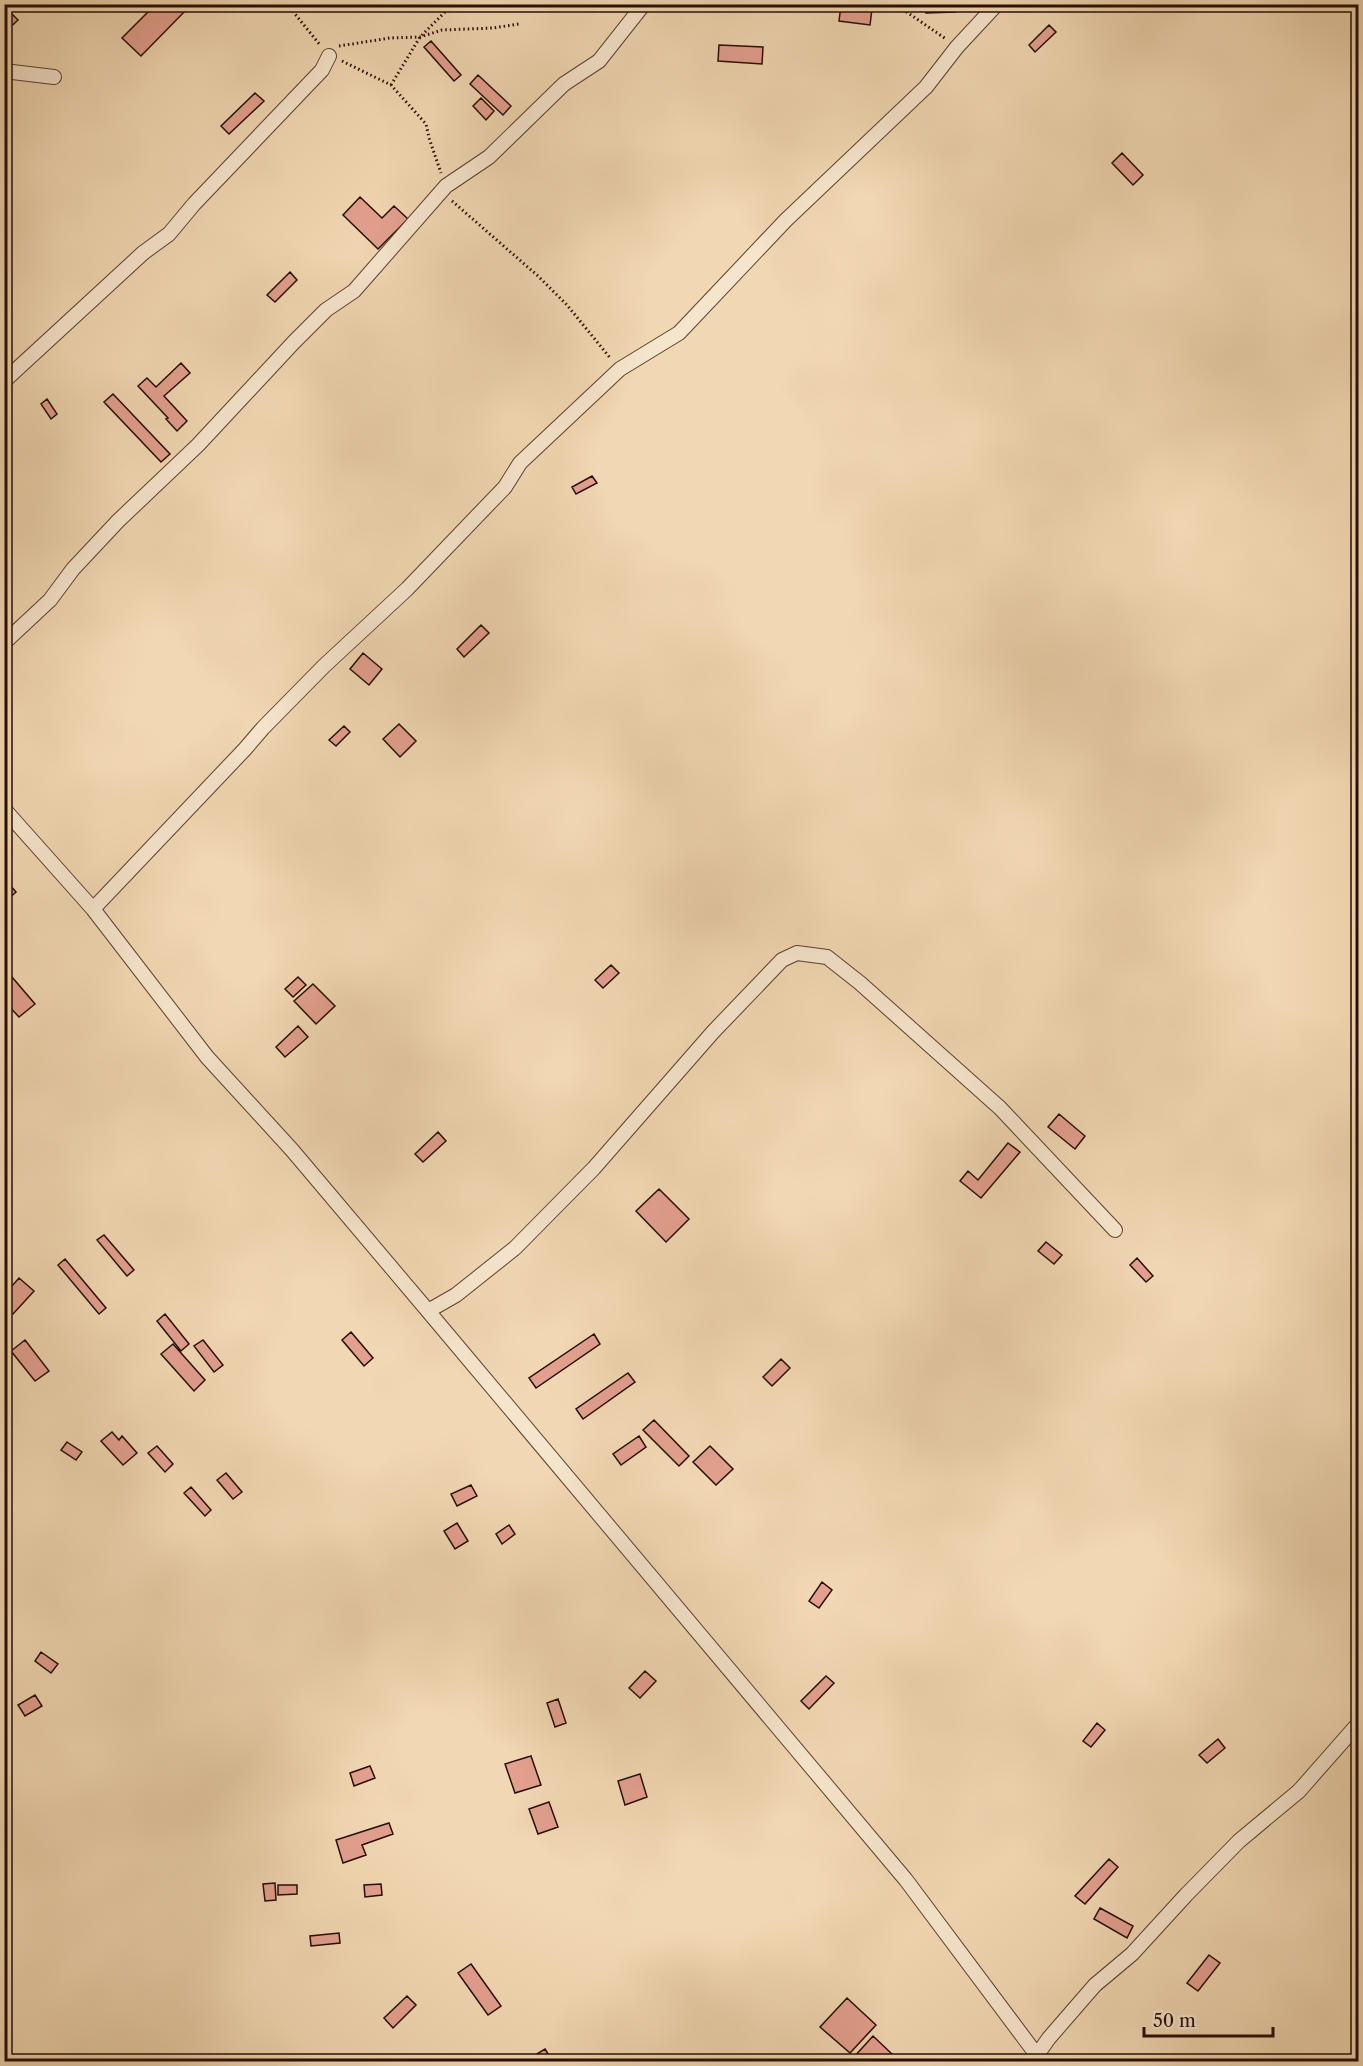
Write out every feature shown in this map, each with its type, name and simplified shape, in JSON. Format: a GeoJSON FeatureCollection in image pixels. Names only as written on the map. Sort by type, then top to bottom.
{"type":"FeatureCollection","features":[{"type":"Feature","properties":{"kind":"street"},"geometry":{"type":"LineString","coordinates":[[4,643],[50,600],[73,569],[118,521],[198,445],[294,342],[326,310],[354,291],[446,186],[489,157],[564,84],[599,61],[644,4]]}},
{"type":"Feature","properties":{"kind":"street"},"geometry":{"type":"LineString","coordinates":[[93,909],[263,728],[324,666],[407,589],[489,504],[505,487],[520,463],[620,369],[679,333],[786,220],[926,87],[957,47],[997,4]]}},
{"type":"Feature","properties":{"kind":"street"},"geometry":{"type":"LineString","coordinates":[[4,381],[143,253],[169,234],[194,204],[322,70],[331,51]]}},
{"type":"Feature","properties":{"kind":"street"},"geometry":{"type":"LineString","coordinates":[[4,71],[54,77]]}},
{"type":"Feature","properties":{"kind":"street"},"geometry":{"type":"LineString","coordinates":[[4,809],[93,909],[207,1057],[292,1150],[906,1880],[1037,2060],[1049,2038],[1095,1985],[1132,1954],[1239,1840],[1299,1791],[1359,1724]]}},
{"type":"Feature","properties":{"kind":"street"},"geometry":{"type":"LineString","coordinates":[[428,1311],[456,1295],[515,1248],[594,1168],[713,1032],[782,960],[797,953],[827,957],[860,983],[1000,1108],[1115,1230]]}},
{"type":"Feature","properties":{"kind":"path"},"geometry":{"type":"LineString","coordinates":[[391,85],[420,37],[453,4]]}},
{"type":"Feature","properties":{"kind":"path"},"geometry":{"type":"LineString","coordinates":[[895,4],[957,47]]}},
{"type":"Feature","properties":{"kind":"path"},"geometry":{"type":"LineString","coordinates":[[331,51],[390,38],[420,37],[442,30],[493,28],[519,24]]}},
{"type":"Feature","properties":{"kind":"building"},"geometry":{"type":"Polygon","coordinates":[[[156,4],[187,4],[189,7],[141,56],[122,38],[156,4]]]}},
{"type":"Feature","properties":{"kind":"building"},"geometry":{"type":"Polygon","coordinates":[[[926,4],[955,4],[955,12],[926,13],[926,4]]]}},
{"type":"Feature","properties":{"kind":"building"},"geometry":{"type":"Polygon","coordinates":[[[841,5],[872,9],[870,25],[839,21],[841,5]]]}},
{"type":"Feature","properties":{"kind":"building"},"geometry":{"type":"Polygon","coordinates":[[[4,6],[18,20],[5,32],[4,32],[4,6]]]}},
{"type":"Feature","properties":{"kind":"building"},"geometry":{"type":"Polygon","coordinates":[[[1049,25],[1056,32],[1035,52],[1029,45],[1049,25]]]}},
{"type":"Feature","properties":{"kind":"building"},"geometry":{"type":"Polygon","coordinates":[[[431,41],[461,75],[454,81],[424,47],[431,41]]]}},
{"type":"Feature","properties":{"kind":"building"},"geometry":{"type":"Polygon","coordinates":[[[719,45],[763,47],[762,64],[718,61],[719,45]]]}},
{"type":"Feature","properties":{"kind":"building"},"geometry":{"type":"Polygon","coordinates":[[[478,75],[511,106],[503,115],[470,84],[478,75]]]}},
{"type":"Feature","properties":{"kind":"building"},"geometry":{"type":"Polygon","coordinates":[[[255,93],[264,101],[229,134],[221,126],[255,93]]]}},
{"type":"Feature","properties":{"kind":"building"},"geometry":{"type":"Polygon","coordinates":[[[481,98],[494,111],[486,120],[473,106],[481,98]]]}},
{"type":"Feature","properties":{"kind":"building"},"geometry":{"type":"Polygon","coordinates":[[[1122,153],[1143,175],[1133,185],[1112,163],[1122,153]]]}},
{"type":"Feature","properties":{"kind":"building"},"geometry":{"type":"Polygon","coordinates":[[[360,197],[382,218],[394,206],[408,219],[378,249],[343,215],[360,197]]]}},
{"type":"Feature","properties":{"kind":"building"},"geometry":{"type":"Polygon","coordinates":[[[290,272],[297,280],[275,302],[267,295],[290,272]]]}},
{"type":"Feature","properties":{"kind":"building"},"geometry":{"type":"Polygon","coordinates":[[[181,363],[190,373],[164,396],[187,421],[177,431],[138,386],[147,378],[156,387],[181,363]]]}},
{"type":"Feature","properties":{"kind":"building"},"geometry":{"type":"Polygon","coordinates":[[[113,394],[170,454],[161,462],[104,402],[113,394]]]}},
{"type":"Feature","properties":{"kind":"building"},"geometry":{"type":"Polygon","coordinates":[[[47,399],[57,414],[51,419],[41,404],[47,399]]]}},
{"type":"Feature","properties":{"kind":"building"},"geometry":{"type":"Polygon","coordinates":[[[592,476],[597,483],[576,494],[572,487],[592,476]]]}},
{"type":"Feature","properties":{"kind":"building"},"geometry":{"type":"Polygon","coordinates":[[[481,625],[489,633],[464,657],[457,649],[481,625]]]}},
{"type":"Feature","properties":{"kind":"building"},"geometry":{"type":"Polygon","coordinates":[[[363,653],[382,669],[369,685],[350,669],[363,653]]]}},
{"type":"Feature","properties":{"kind":"building"},"geometry":{"type":"Polygon","coordinates":[[[399,724],[416,741],[400,757],[383,739],[399,724]]]}},
{"type":"Feature","properties":{"kind":"building"},"geometry":{"type":"Polygon","coordinates":[[[344,726],[350,732],[336,746],[329,740],[344,726]]]}},
{"type":"Feature","properties":{"kind":"building"},"geometry":{"type":"Polygon","coordinates":[[[8,883],[16,892],[4,903],[4,886],[8,883]]]}},
{"type":"Feature","properties":{"kind":"building"},"geometry":{"type":"Polygon","coordinates":[[[611,965],[619,973],[603,988],[595,980],[611,965]]]}},
{"type":"Feature","properties":{"kind":"building"},"geometry":{"type":"Polygon","coordinates":[[[6,970],[35,1004],[19,1017],[4,1001],[6,970]]]}},
{"type":"Feature","properties":{"kind":"building"},"geometry":{"type":"Polygon","coordinates":[[[298,977],[306,985],[293,997],[285,989],[298,977]]]}},
{"type":"Feature","properties":{"kind":"building"},"geometry":{"type":"Polygon","coordinates":[[[313,984],[335,1006],[316,1024],[294,1001],[313,984]]]}},
{"type":"Feature","properties":{"kind":"building"},"geometry":{"type":"Polygon","coordinates":[[[298,1026],[308,1037],[285,1057],[276,1047],[298,1026]]]}},
{"type":"Feature","properties":{"kind":"building"},"geometry":{"type":"Polygon","coordinates":[[[1059,1114],[1085,1136],[1075,1149],[1048,1127],[1059,1114]]]}},
{"type":"Feature","properties":{"kind":"building"},"geometry":{"type":"Polygon","coordinates":[[[438,1132],[446,1141],[423,1162],[415,1154],[438,1132]]]}},
{"type":"Feature","properties":{"kind":"building"},"geometry":{"type":"Polygon","coordinates":[[[1008,1143],[1020,1152],[981,1198],[960,1181],[968,1171],[978,1180],[1008,1143]]]}},
{"type":"Feature","properties":{"kind":"building"},"geometry":{"type":"Polygon","coordinates":[[[659,1189],[689,1219],[666,1242],[636,1211],[659,1189]]]}},
{"type":"Feature","properties":{"kind":"building"},"geometry":{"type":"Polygon","coordinates":[[[104,1235],[134,1270],[127,1276],[97,1240],[104,1235]]]}},
{"type":"Feature","properties":{"kind":"building"},"geometry":{"type":"Polygon","coordinates":[[[1046,1242],[1062,1255],[1054,1264],[1038,1251],[1046,1242]]]}},
{"type":"Feature","properties":{"kind":"building"},"geometry":{"type":"Polygon","coordinates":[[[1137,1258],[1153,1276],[1146,1282],[1130,1265],[1137,1258]]]}},
{"type":"Feature","properties":{"kind":"building"},"geometry":{"type":"Polygon","coordinates":[[[65,1259],[106,1308],[99,1314],[58,1265],[65,1259]]]}},
{"type":"Feature","properties":{"kind":"building"},"geometry":{"type":"Polygon","coordinates":[[[19,1278],[34,1291],[13,1314],[4,1306],[4,1295],[19,1278]]]}},
{"type":"Feature","properties":{"kind":"building"},"geometry":{"type":"Polygon","coordinates":[[[165,1314],[189,1344],[181,1351],[157,1321],[165,1314]]]}},
{"type":"Feature","properties":{"kind":"building"},"geometry":{"type":"Polygon","coordinates":[[[351,1332],[373,1358],[364,1366],[342,1340],[351,1332]]]}},
{"type":"Feature","properties":{"kind":"building"},"geometry":{"type":"Polygon","coordinates":[[[594,1334],[600,1344],[536,1388],[529,1378],[594,1334]]]}},
{"type":"Feature","properties":{"kind":"building"},"geometry":{"type":"Polygon","coordinates":[[[25,1340],[49,1371],[35,1381],[11,1351],[25,1340]]]}},
{"type":"Feature","properties":{"kind":"building"},"geometry":{"type":"Polygon","coordinates":[[[203,1340],[223,1365],[214,1372],[194,1346],[203,1340]]]}},
{"type":"Feature","properties":{"kind":"building"},"geometry":{"type":"Polygon","coordinates":[[[173,1344],[205,1380],[194,1391],[161,1354],[173,1344]]]}},
{"type":"Feature","properties":{"kind":"building"},"geometry":{"type":"Polygon","coordinates":[[[781,1359],[790,1368],[772,1386],[763,1377],[781,1359]]]}},
{"type":"Feature","properties":{"kind":"building"},"geometry":{"type":"Polygon","coordinates":[[[628,1373],[635,1382],[583,1419],[576,1409],[628,1373]]]}},
{"type":"Feature","properties":{"kind":"building"},"geometry":{"type":"Polygon","coordinates":[[[654,1420],[689,1456],[679,1466],[643,1430],[654,1420]]]}},
{"type":"Feature","properties":{"kind":"building"},"geometry":{"type":"Polygon","coordinates":[[[112,1432],[119,1440],[122,1436],[137,1453],[123,1465],[101,1441],[112,1432]]]}},
{"type":"Feature","properties":{"kind":"building"},"geometry":{"type":"Polygon","coordinates":[[[639,1436],[646,1447],[621,1465],[613,1454],[639,1436]]]}},
{"type":"Feature","properties":{"kind":"building"},"geometry":{"type":"Polygon","coordinates":[[[67,1442],[82,1452],[76,1460],[61,1450],[67,1442]]]}},
{"type":"Feature","properties":{"kind":"building"},"geometry":{"type":"Polygon","coordinates":[[[157,1446],[173,1464],[165,1472],[148,1453],[157,1446]]]}},
{"type":"Feature","properties":{"kind":"building"},"geometry":{"type":"Polygon","coordinates":[[[710,1446],[733,1469],[716,1485],[693,1462],[710,1446]]]}},
{"type":"Feature","properties":{"kind":"building"},"geometry":{"type":"Polygon","coordinates":[[[226,1473],[242,1492],[233,1499],[217,1480],[226,1473]]]}},
{"type":"Feature","properties":{"kind":"building"},"geometry":{"type":"Polygon","coordinates":[[[471,1485],[477,1496],[457,1506],[451,1494],[471,1485]]]}},
{"type":"Feature","properties":{"kind":"building"},"geometry":{"type":"Polygon","coordinates":[[[191,1487],[211,1510],[205,1516],[184,1493],[191,1487]]]}},
{"type":"Feature","properties":{"kind":"building"},"geometry":{"type":"Polygon","coordinates":[[[457,1523],[468,1541],[455,1549],[444,1531],[457,1523]]]}},
{"type":"Feature","properties":{"kind":"building"},"geometry":{"type":"Polygon","coordinates":[[[509,1525],[515,1534],[502,1544],[496,1534],[509,1525]]]}},
{"type":"Feature","properties":{"kind":"building"},"geometry":{"type":"Polygon","coordinates":[[[822,1582],[832,1590],[819,1608],[809,1601],[822,1582]]]}},
{"type":"Feature","properties":{"kind":"building"},"geometry":{"type":"Polygon","coordinates":[[[41,1652],[58,1664],[51,1673],[35,1661],[41,1652]]]}},
{"type":"Feature","properties":{"kind":"building"},"geometry":{"type":"Polygon","coordinates":[[[645,1671],[656,1681],[640,1698],[629,1688],[645,1671]]]}},
{"type":"Feature","properties":{"kind":"building"},"geometry":{"type":"Polygon","coordinates":[[[826,1676],[834,1683],[809,1709],[801,1701],[826,1676]]]}},
{"type":"Feature","properties":{"kind":"building"},"geometry":{"type":"Polygon","coordinates":[[[35,1695],[42,1706],[25,1716],[18,1705],[35,1695]]]}},
{"type":"Feature","properties":{"kind":"building"},"geometry":{"type":"Polygon","coordinates":[[[558,1699],[566,1723],[555,1727],[547,1703],[558,1699]]]}},
{"type":"Feature","properties":{"kind":"building"},"geometry":{"type":"Polygon","coordinates":[[[1097,1723],[1105,1730],[1091,1747],[1083,1741],[1097,1723]]]}},
{"type":"Feature","properties":{"kind":"building"},"geometry":{"type":"Polygon","coordinates":[[[1218,1739],[1225,1748],[1207,1763],[1199,1755],[1218,1739]]]}},
{"type":"Feature","properties":{"kind":"building"},"geometry":{"type":"Polygon","coordinates":[[[531,1756],[541,1785],[515,1793],[505,1764],[531,1756]]]}},
{"type":"Feature","properties":{"kind":"building"},"geometry":{"type":"Polygon","coordinates":[[[370,1766],[375,1778],[354,1786],[350,1773],[370,1766]]]}},
{"type":"Feature","properties":{"kind":"building"},"geometry":{"type":"Polygon","coordinates":[[[640,1774],[647,1797],[625,1805],[618,1781],[640,1774]]]}},
{"type":"Feature","properties":{"kind":"building"},"geometry":{"type":"Polygon","coordinates":[[[549,1802],[558,1827],[538,1834],[529,1809],[549,1802]]]}},
{"type":"Feature","properties":{"kind":"building"},"geometry":{"type":"Polygon","coordinates":[[[389,1823],[393,1834],[362,1845],[366,1855],[343,1863],[336,1840],[389,1823]]]}},
{"type":"Feature","properties":{"kind":"building"},"geometry":{"type":"Polygon","coordinates":[[[1109,1859],[1118,1867],[1085,1904],[1075,1896],[1109,1859]]]}},
{"type":"Feature","properties":{"kind":"building"},"geometry":{"type":"Polygon","coordinates":[[[275,1883],[276,1900],[265,1901],[263,1884],[275,1883]]]}},
{"type":"Feature","properties":{"kind":"building"},"geometry":{"type":"Polygon","coordinates":[[[381,1884],[382,1895],[365,1897],[364,1885],[381,1884]]]}},
{"type":"Feature","properties":{"kind":"building"},"geometry":{"type":"Polygon","coordinates":[[[278,1885],[297,1885],[297,1894],[278,1895],[278,1885]]]}},
{"type":"Feature","properties":{"kind":"building"},"geometry":{"type":"Polygon","coordinates":[[[1100,1908],[1133,1926],[1127,1938],[1094,1919],[1100,1908]]]}},
{"type":"Feature","properties":{"kind":"building"},"geometry":{"type":"Polygon","coordinates":[[[339,1933],[340,1943],[311,1946],[310,1936],[339,1933]]]}},
{"type":"Feature","properties":{"kind":"building"},"geometry":{"type":"Polygon","coordinates":[[[1209,1955],[1220,1963],[1198,1991],[1187,1983],[1209,1955]]]}},
{"type":"Feature","properties":{"kind":"building"},"geometry":{"type":"Polygon","coordinates":[[[471,1964],[501,2006],[488,2015],[458,1973],[471,1964]]]}},
{"type":"Feature","properties":{"kind":"building"},"geometry":{"type":"Polygon","coordinates":[[[407,1996],[416,2005],[393,2028],[384,2018],[407,1996]]]}},
{"type":"Feature","properties":{"kind":"building"},"geometry":{"type":"Polygon","coordinates":[[[847,1998],[876,2025],[850,2053],[820,2027],[847,1998]]]}},
{"type":"Feature","properties":{"kind":"building"},"geometry":{"type":"Polygon","coordinates":[[[873,2036],[892,2054],[886,2062],[857,2062],[853,2058],[873,2036]]]}},
{"type":"Feature","properties":{"kind":"building"},"geometry":{"type":"Polygon","coordinates":[[[545,2049],[553,2062],[525,2061],[545,2049]]]}}]}
